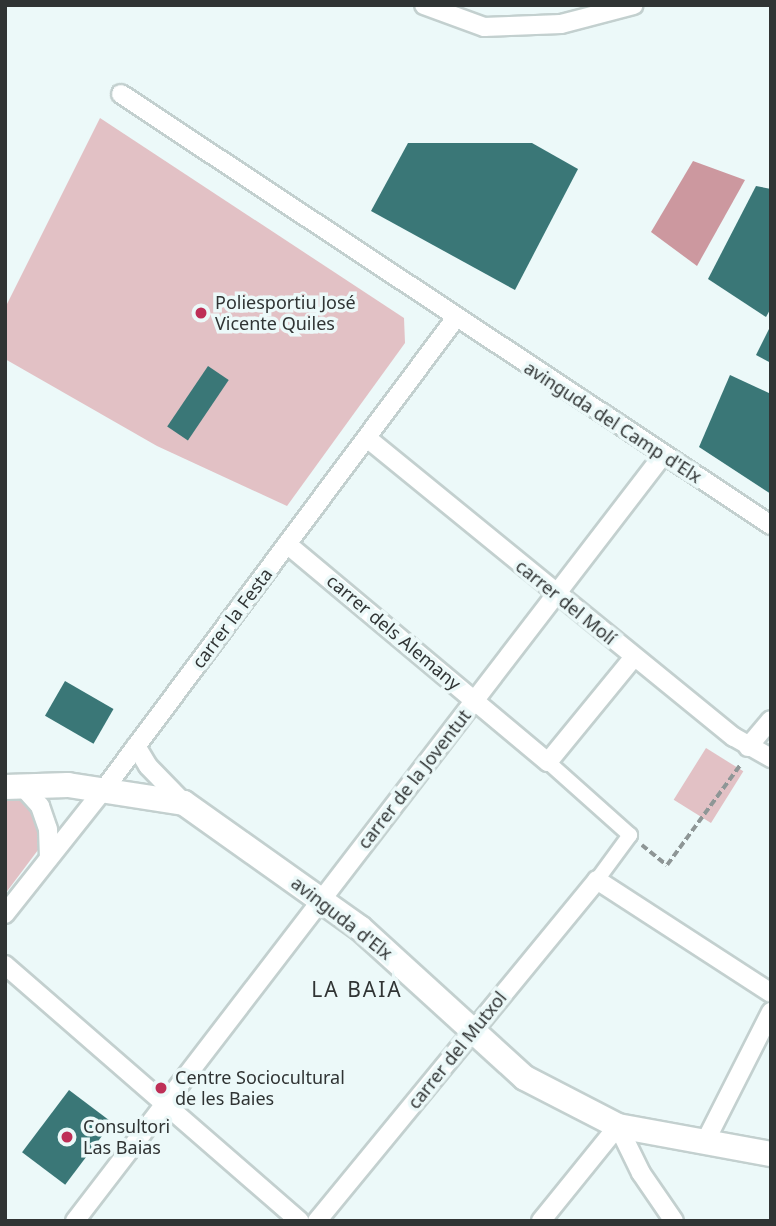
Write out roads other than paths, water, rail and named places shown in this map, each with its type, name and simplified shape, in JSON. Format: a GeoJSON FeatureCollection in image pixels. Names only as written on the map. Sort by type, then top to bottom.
{"type":"FeatureCollection","features":[{"type":"Feature","properties":{"kind":"main road","name":"avinguda d'Elx"},"geometry":{"type":"LineString","coordinates":[[13,787],[105,788],[184,803],[360,928],[524,1078],[618,1126],[771,1154]]}},
{"type":"Feature","properties":{"kind":"street"},"geometry":{"type":"LineString","coordinates":[[424,5],[484,27],[561,24],[634,5]]}},
{"type":"Feature","properties":{"kind":"street","name":"avinguda del Camp d'Elx"},"geometry":{"type":"LineString","coordinates":[[121,94],[455,319],[771,525]]}},
{"type":"Feature","properties":{"kind":"street","name":"carrer la Festa"},"geometry":{"type":"LineString","coordinates":[[5,914],[105,788],[455,319]]}},
{"type":"Feature","properties":{"kind":"street","name":"carrer del Molí"},"geometry":{"type":"LineString","coordinates":[[366,438],[741,742],[771,758]]}},
{"type":"Feature","properties":{"kind":"street","name":"carrer de la Joventut"},"geometry":{"type":"LineString","coordinates":[[75,1221],[663,455]]}},
{"type":"Feature","properties":{"kind":"street","name":"carrer dels Alemany"},"geometry":{"type":"LineString","coordinates":[[288,544],[475,699],[628,833],[597,880]]}},
{"type":"Feature","properties":{"kind":"street"},"geometry":{"type":"LineString","coordinates":[[548,762],[634,657]]}},
{"type":"Feature","properties":{"kind":"street"},"geometry":{"type":"LineString","coordinates":[[741,742],[771,720]]}},
{"type":"Feature","properties":{"kind":"street"},"geometry":{"type":"LineString","coordinates":[[136,746],[148,766],[184,803]]}},
{"type":"Feature","properties":{"kind":"street"},"geometry":{"type":"LineString","coordinates":[[13,787],[40,806],[48,829],[49,858]]}},
{"type":"Feature","properties":{"kind":"street"},"geometry":{"type":"LineString","coordinates":[[597,880],[771,993]]}},
{"type":"Feature","properties":{"kind":"street","name":"carrer del Mutxol"},"geometry":{"type":"LineString","coordinates":[[317,1221],[597,880]]}},
{"type":"Feature","properties":{"kind":"street"},"geometry":{"type":"LineString","coordinates":[[5,965],[299,1221]]}},
{"type":"Feature","properties":{"kind":"street"},"geometry":{"type":"LineString","coordinates":[[705,1142],[771,1012]]}},
{"type":"Feature","properties":{"kind":"street"},"geometry":{"type":"LineString","coordinates":[[541,1221],[618,1126],[641,1173],[674,1221]]}},
{"type":"Feature","properties":{"kind":"place","name":"Poliesportiu José Vicente Quiles"},"geometry":{"type":"Point","coordinates":[201,313]}},
{"type":"Feature","properties":{"kind":"place","name":"Centre Sociocultural de les Baies"},"geometry":{"type":"Point","coordinates":[161,1088]}},
{"type":"Feature","properties":{"kind":"place","name":"Consultori Las Baias"},"geometry":{"type":"Point","coordinates":[67,1137]}},
{"type":"Feature","properties":{"kind":"district","name":"LA BAIA"},"geometry":{"type":"Point","coordinates":[357,989]}}]}
